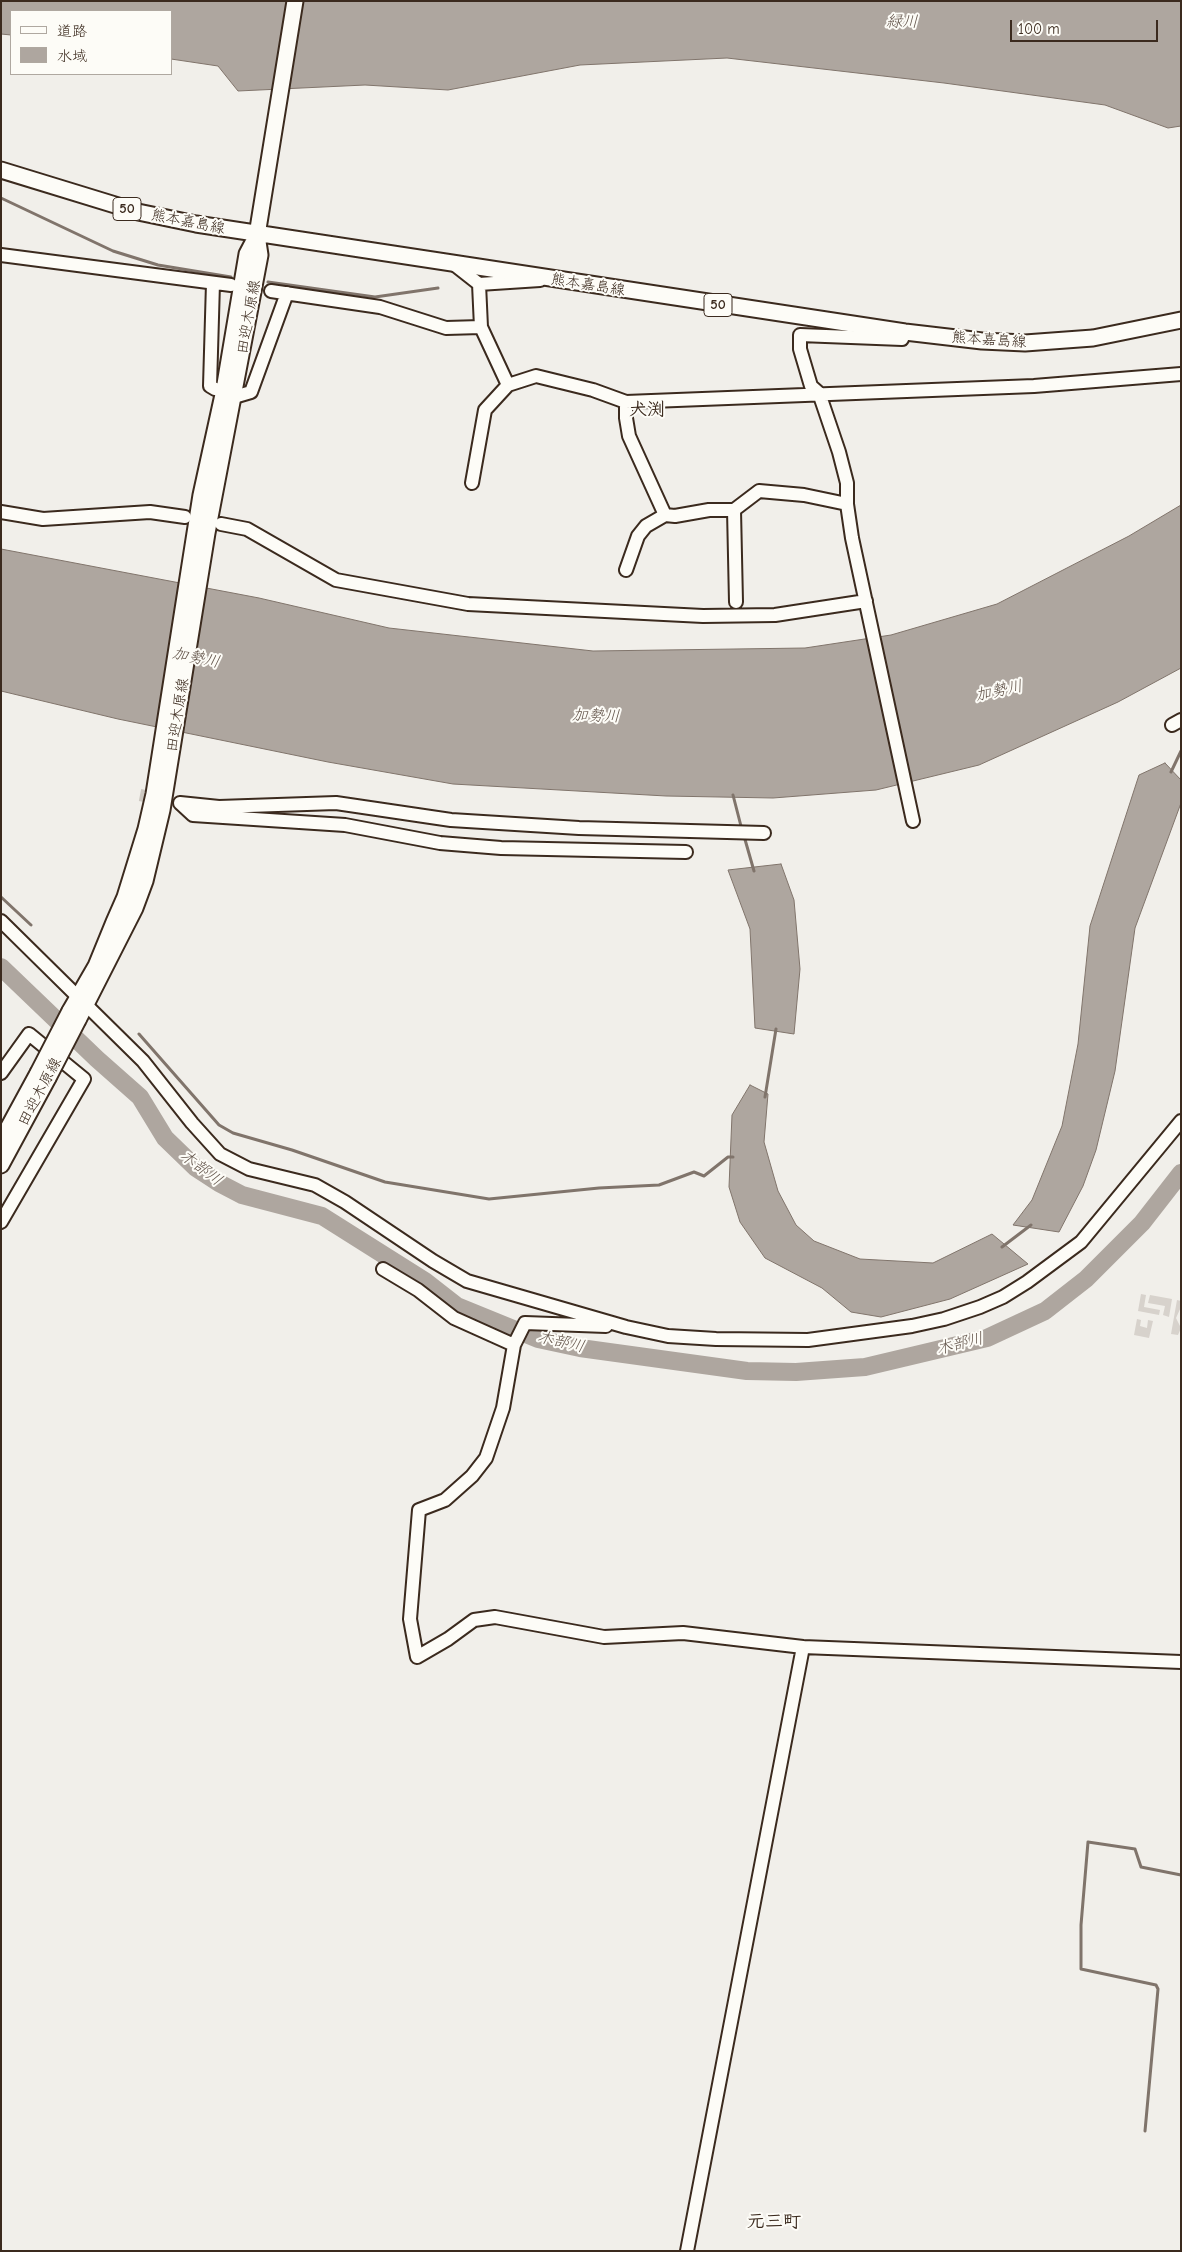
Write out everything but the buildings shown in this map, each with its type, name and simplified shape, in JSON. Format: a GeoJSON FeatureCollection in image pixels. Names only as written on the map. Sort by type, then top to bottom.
{"type":"FeatureCollection","features":[{"type":"Feature","properties":{"kind":"main road","name":"田迎木原線"},"geometry":{"type":"LineString","coordinates":[[1,1165],[43,1075],[82,1001],[125,897],[136,863],[168,739],[199,546],[229,393],[247,254],[257,235],[295,1]]}},
{"type":"Feature","properties":{"kind":"main road","name":"熊本嘉島線"},"geometry":{"type":"LineString","coordinates":[[1,170],[138,212],[257,235],[451,262],[905,332],[982,341],[1025,343],[1093,338],[1181,320]]}},
{"type":"Feature","properties":{"kind":"main road","name":"田迎木原線"},"geometry":{"type":"LineString","coordinates":[[1,1141],[43,1075]]}},
{"type":"Feature","properties":{"kind":"street"},"geometry":{"type":"LineString","coordinates":[[1,255],[231,285]]}},
{"type":"Feature","properties":{"kind":"street"},"geometry":{"type":"LineString","coordinates":[[451,262],[479,284],[552,279]]}},
{"type":"Feature","properties":{"kind":"street"},"geometry":{"type":"LineString","coordinates":[[213,283],[210,386],[229,393],[251,392],[287,294]]}},
{"type":"Feature","properties":{"kind":"street"},"geometry":{"type":"LineString","coordinates":[[479,284],[482,327],[508,385]]}},
{"type":"Feature","properties":{"kind":"street"},"geometry":{"type":"LineString","coordinates":[[271,291],[380,307],[446,328],[482,327]]}},
{"type":"Feature","properties":{"kind":"street"},"geometry":{"type":"LineString","coordinates":[[905,332],[902,339],[800,335],[800,349],[811,386],[819,393],[839,452],[847,483],[847,504],[852,538],[913,821]]}},
{"type":"Feature","properties":{"kind":"street"},"geometry":{"type":"LineString","coordinates":[[472,483],[485,410],[508,385],[536,376],[593,390],[626,402],[1034,386],[1181,374]]}},
{"type":"Feature","properties":{"kind":"street"},"geometry":{"type":"LineString","coordinates":[[626,402],[629,436],[665,515]]}},
{"type":"Feature","properties":{"kind":"street"},"geometry":{"type":"LineString","coordinates":[[626,570],[638,536],[646,526],[665,515],[675,516],[709,510],[734,510],[759,491],[804,495],[847,504]]}},
{"type":"Feature","properties":{"kind":"street"},"geometry":{"type":"LineString","coordinates":[[734,510],[736,602]]}},
{"type":"Feature","properties":{"kind":"street"},"geometry":{"type":"LineString","coordinates":[[1,512],[43,519],[150,512],[185,517]]}},
{"type":"Feature","properties":{"kind":"street"},"geometry":{"type":"LineString","coordinates":[[221,524],[247,529],[336,580],[468,604],[703,616],[775,615],[866,601]]}},
{"type":"Feature","properties":{"kind":"street"},"geometry":{"type":"LineString","coordinates":[[686,852],[566,851],[440,843],[345,825],[193,815],[180,802],[219,807],[336,803],[451,820],[579,828],[764,833]]}},
{"type":"Feature","properties":{"kind":"street"},"geometry":{"type":"LineString","coordinates":[[1,921],[143,1061],[192,1123],[220,1154],[249,1169],[315,1185],[346,1202],[467,1282],[626,1327],[668,1336],[707,1339],[808,1340],[912,1326],[944,1319],[980,1307],[1027,1282],[1081,1242],[1181,1121]]}},
{"type":"Feature","properties":{"kind":"street"},"geometry":{"type":"LineString","coordinates":[[1,1073],[29,1034],[84,1079],[1,1222]]}},
{"type":"Feature","properties":{"kind":"street"},"geometry":{"type":"LineString","coordinates":[[383,1269],[418,1290],[454,1318],[516,1342]]}},
{"type":"Feature","properties":{"kind":"street"},"geometry":{"type":"LineString","coordinates":[[626,1327],[525,1323],[516,1342],[503,1408],[486,1458],[472,1476],[445,1500],[418,1510],[410,1619],[417,1656],[448,1639],[474,1620],[495,1617],[604,1637],[683,1633],[803,1648],[1181,1662]]}},
{"type":"Feature","properties":{"kind":"street"},"geometry":{"type":"LineString","coordinates":[[687,2251],[803,1648]]}},
{"type":"Feature","properties":{"kind":"shaded area"},"geometry":{"type":"Polygon","coordinates":[[[1141,1294],[1146,1295],[1144,1307],[1160,1310],[1159,1315],[1138,1311],[1141,1294]]]}},
{"type":"Feature","properties":{"kind":"shaded area"},"geometry":{"type":"Polygon","coordinates":[[[1150,1295],[1172,1299],[1169,1317],[1163,1315],[1165,1306],[1148,1303],[1150,1295]]]}},
{"type":"Feature","properties":{"kind":"shaded area"},"geometry":{"type":"Polygon","coordinates":[[[1177,1300],[1181,1301],[1181,1307],[1176,1318],[1181,1328],[1178,1335],[1171,1334],[1177,1300]]]}},
{"type":"Feature","properties":{"kind":"shaded area"},"geometry":{"type":"Polygon","coordinates":[[[1137,1319],[1141,1320],[1140,1326],[1147,1328],[1148,1320],[1153,1321],[1149,1338],[1134,1335],[1137,1319]]]}},
{"type":"Feature","properties":{"kind":"water","name":"緑川"},"geometry":{"type":"Polygon","coordinates":[[[1,1],[1181,1],[1181,126],[1168,128],[1105,105],[944,83],[727,58],[580,65],[448,90],[365,85],[238,91],[218,66],[172,59],[172,10],[10,10],[10,35],[1,34],[1,1]]]}},
{"type":"Feature","properties":{"kind":"water","name":"加勢川"},"geometry":{"type":"Polygon","coordinates":[[[1181,505],[1181,668],[1118,702],[979,765],[876,790],[773,798],[666,796],[453,784],[328,762],[118,719],[1,691],[1,549],[259,598],[389,628],[593,651],[805,648],[891,635],[997,604],[1129,536],[1181,505]]]}},
{"type":"Feature","properties":{"kind":"water"},"geometry":{"type":"Polygon","coordinates":[[[1165,763],[1181,780],[1181,803],[1135,928],[1115,1071],[1096,1150],[1083,1186],[1059,1232],[1013,1225],[1032,1200],[1062,1126],[1078,1044],[1090,926],[1139,775],[1165,763]]]}},
{"type":"Feature","properties":{"kind":"water"},"geometry":{"type":"Polygon","coordinates":[[[781,864],[794,900],[800,969],[794,1034],[755,1028],[750,929],[728,870],[781,864]]]}},
{"type":"Feature","properties":{"kind":"water"},"geometry":{"type":"Polygon","coordinates":[[[750,1085],[768,1094],[764,1142],[778,1191],[796,1225],[814,1241],[860,1259],[933,1263],[992,1234],[1028,1264],[950,1299],[881,1317],[851,1312],[822,1288],[765,1258],[740,1222],[729,1187],[732,1115],[750,1085]]]}},
{"type":"Feature","properties":{"kind":"waterway"},"geometry":{"type":"LineString","coordinates":[[1,198],[113,251],[158,265],[231,277]]}},
{"type":"Feature","properties":{"kind":"waterway"},"geometry":{"type":"LineString","coordinates":[[268,282],[375,297],[438,288]]}},
{"type":"Feature","properties":{"kind":"waterway"},"geometry":{"type":"LineString","coordinates":[[1171,772],[1181,751]]}},
{"type":"Feature","properties":{"kind":"waterway"},"geometry":{"type":"LineString","coordinates":[[733,795],[742,830]]}},
{"type":"Feature","properties":{"kind":"waterway"},"geometry":{"type":"LineString","coordinates":[[744,836],[754,871]]}},
{"type":"Feature","properties":{"kind":"waterway"},"geometry":{"type":"LineString","coordinates":[[1,897],[31,925]]}},
{"type":"Feature","properties":{"kind":"waterway","name":"木部川"},"geometry":{"type":"LineString","coordinates":[[1,967],[97,1059],[140,1097],[165,1138],[196,1168],[242,1195],[322,1216],[425,1281],[457,1306],[538,1339],[580,1348],[747,1371],[796,1372],[865,1367],[987,1338],[1045,1311],[1086,1279],[1142,1223],[1181,1173]]}},
{"type":"Feature","properties":{"kind":"waterway"},"geometry":{"type":"LineString","coordinates":[[765,1097],[776,1029]]}},
{"type":"Feature","properties":{"kind":"waterway"},"geometry":{"type":"LineString","coordinates":[[139,1034],[219,1125],[233,1133],[292,1150],[385,1182],[489,1199],[599,1188],[659,1185],[694,1172],[704,1176],[728,1157],[733,1157]]}},
{"type":"Feature","properties":{"kind":"waterway"},"geometry":{"type":"LineString","coordinates":[[1002,1247],[1031,1225]]}},
{"type":"Feature","properties":{"kind":"waterway"},"geometry":{"type":"LineString","coordinates":[[1145,2131],[1158,1989],[1156,1985],[1081,1969],[1081,1925],[1088,1842],[1135,1849],[1141,1867],[1181,1875]]}},
{"type":"Feature","properties":{"kind":"tunnel"},"geometry":{"type":"LineString","coordinates":[[140,795],[180,803]]}},
{"type":"Feature","properties":{"kind":"district","name":"犬渕"},"geometry":{"type":"Point","coordinates":[647,410]}},
{"type":"Feature","properties":{"kind":"district","name":"元三町"},"geometry":{"type":"Point","coordinates":[774,2222]}}]}
